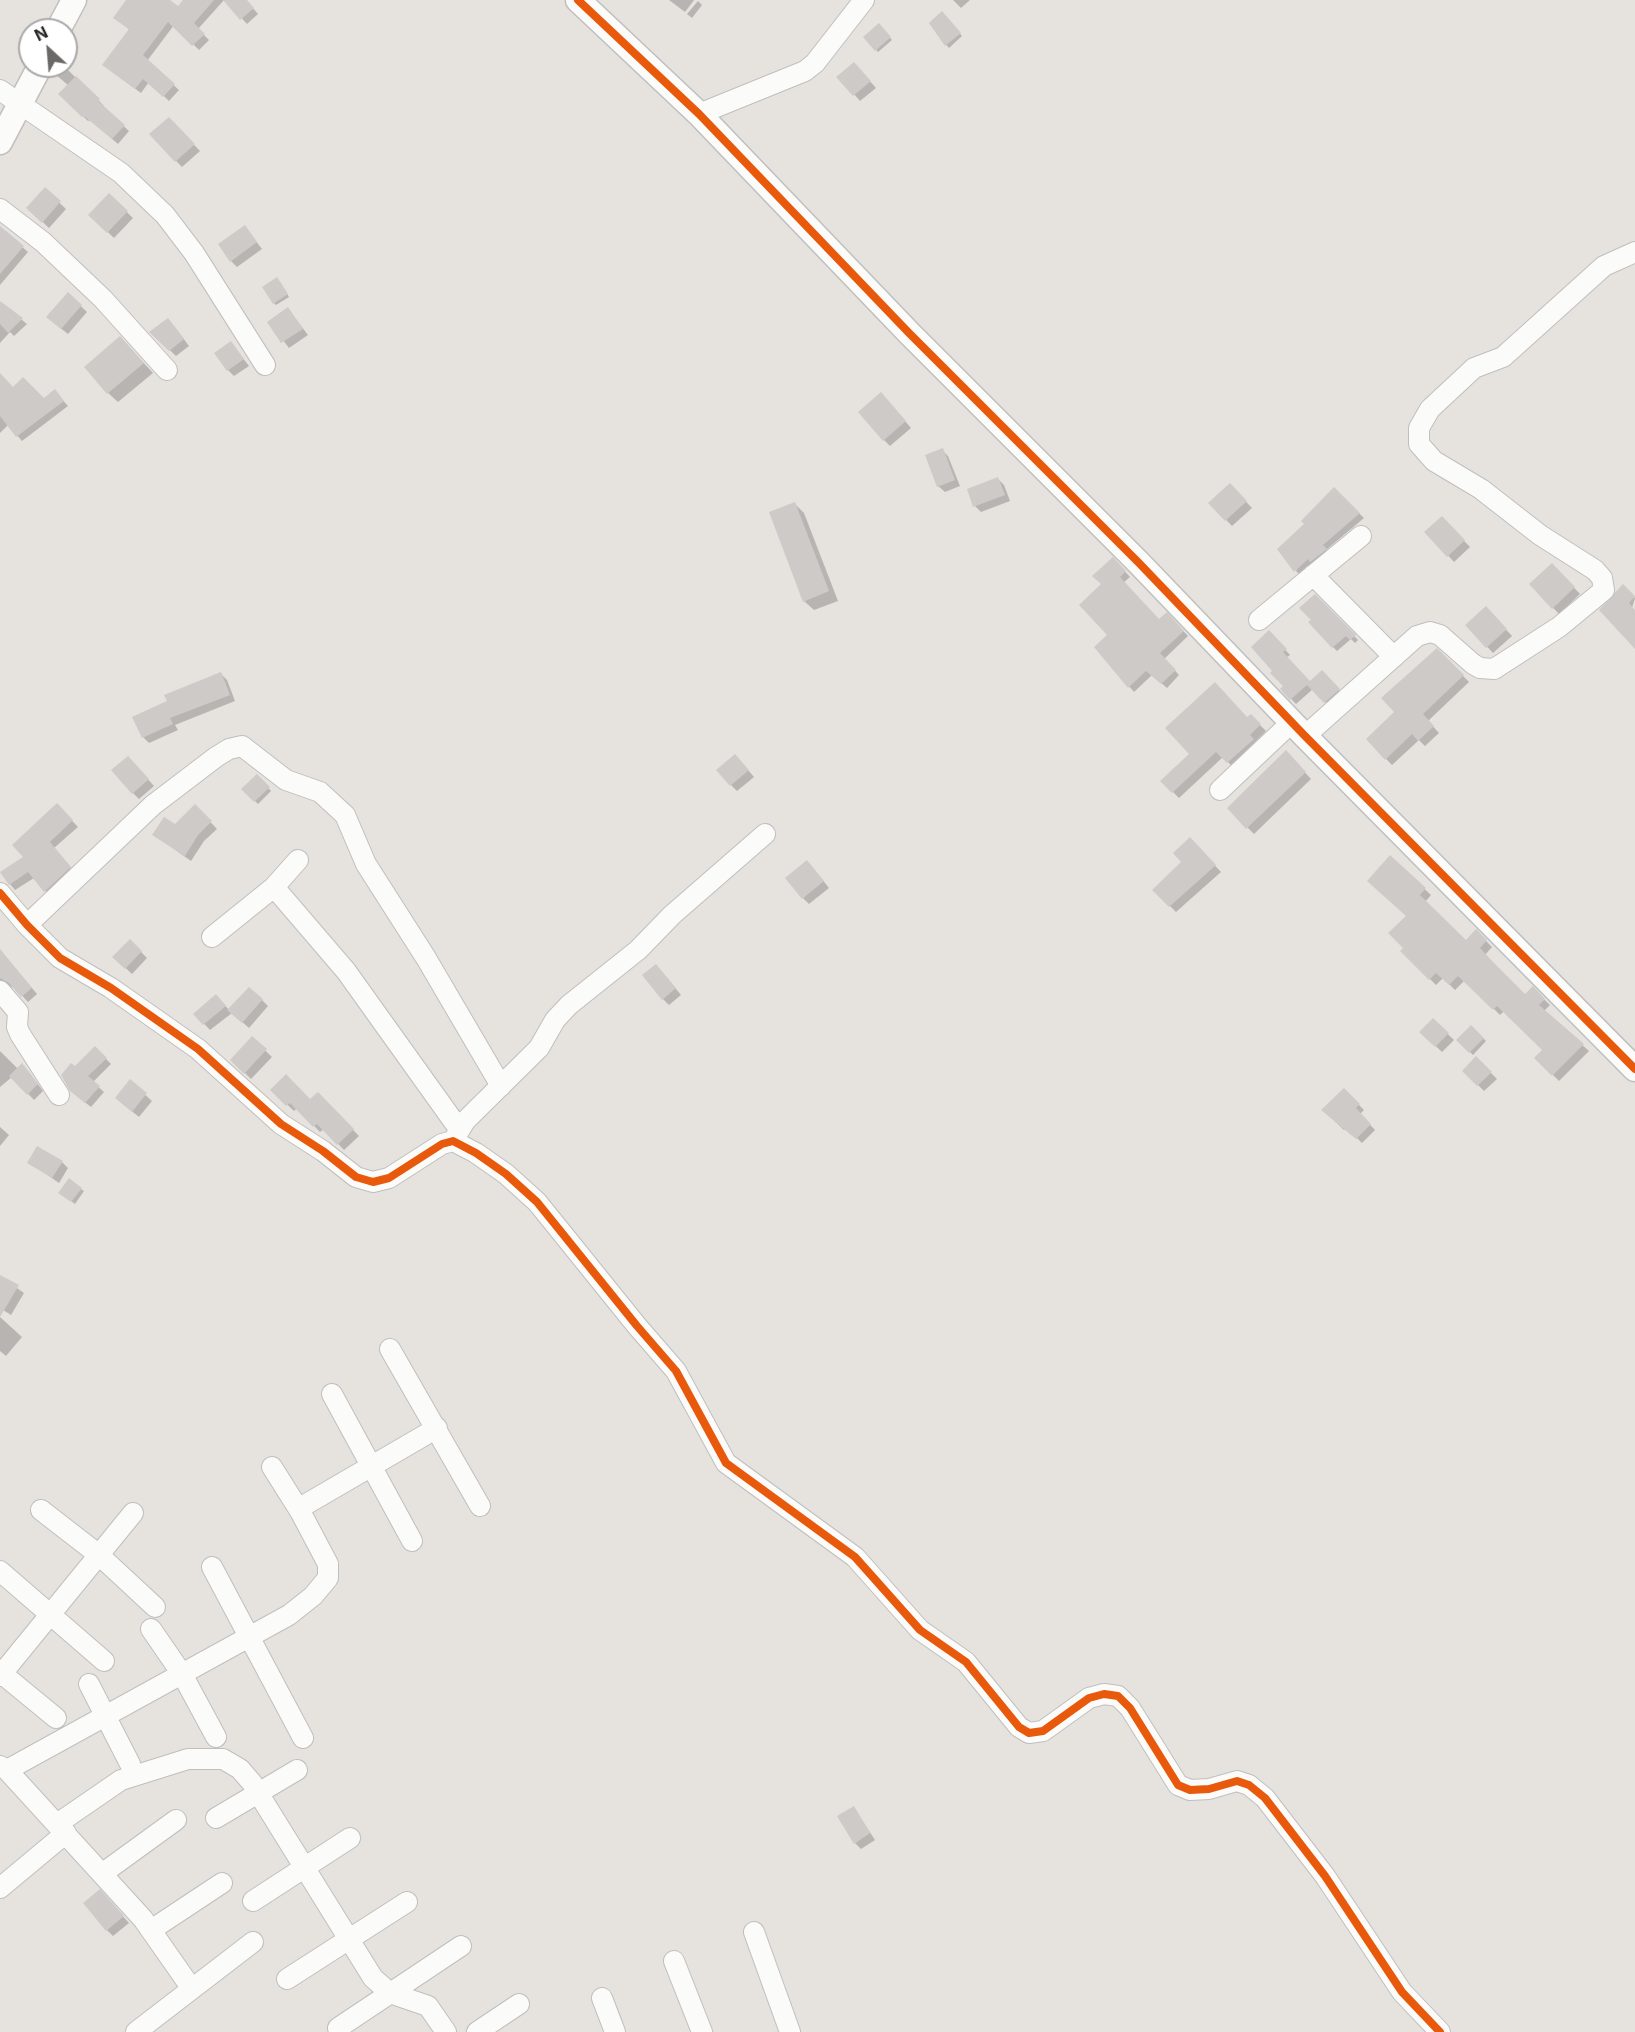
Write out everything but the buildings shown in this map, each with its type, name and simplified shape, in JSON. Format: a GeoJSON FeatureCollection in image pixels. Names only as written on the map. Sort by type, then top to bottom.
{"type":"FeatureCollection","features":[{"type":"Feature","properties":{"kind":"street"},"geometry":{"type":"LineString","coordinates":[[64,18],[74,0]]}},
{"type":"Feature","properties":{"kind":"street"},"geometry":{"type":"LineString","coordinates":[[578,0],[699,114],[909,333],[1138,562],[1298,729],[1635,1069]]}},
{"type":"Feature","properties":{"kind":"street"},"geometry":{"type":"LineString","coordinates":[[699,114],[806,71],[815,63],[864,0]]}},
{"type":"Feature","properties":{"kind":"street"},"geometry":{"type":"LineString","coordinates":[[0,142],[34,78]]}},
{"type":"Feature","properties":{"kind":"street"},"geometry":{"type":"LineString","coordinates":[[0,90],[121,173],[165,215],[194,253],[265,365]]}},
{"type":"Feature","properties":{"kind":"street"},"geometry":{"type":"LineString","coordinates":[[0,209],[43,242],[103,299],[167,370]]}},
{"type":"Feature","properties":{"kind":"street"},"geometry":{"type":"LineString","coordinates":[[1220,790],[1394,657],[1417,636],[1430,632],[1440,635],[1473,664],[1480,668],[1494,669],[1559,627],[1604,590],[1602,578],[1594,570],[1540,535],[1481,489],[1434,461],[1419,444],[1419,428],[1430,409],[1474,368],[1503,357],[1604,266],[1635,252]]}},
{"type":"Feature","properties":{"kind":"street"},"geometry":{"type":"LineString","coordinates":[[1259,620],[1361,536]]}},
{"type":"Feature","properties":{"kind":"street"},"geometry":{"type":"LineString","coordinates":[[1313,574],[1394,657]]}},
{"type":"Feature","properties":{"kind":"street"},"geometry":{"type":"LineString","coordinates":[[27,925],[153,806],[228,749],[242,746],[286,780],[320,792],[345,815],[366,864],[426,958],[501,1086]]}},
{"type":"Feature","properties":{"kind":"street"},"geometry":{"type":"LineString","coordinates":[[0,893],[27,925],[60,958],[111,988],[198,1048],[281,1124],[323,1151],[356,1177],[373,1182],[389,1178],[456,1135],[539,1048],[555,1020],[569,1005],[638,950],[677,910],[765,834]]}},
{"type":"Feature","properties":{"kind":"street"},"geometry":{"type":"LineString","coordinates":[[212,937],[274,886],[298,860]]}},
{"type":"Feature","properties":{"kind":"street"},"geometry":{"type":"LineString","coordinates":[[274,886],[346,971],[456,1135],[476,1153],[506,1174],[537,1202],[676,1371],[726,1463],[855,1557],[920,1630],[966,1662],[1019,1727],[1029,1733],[1043,1731],[1089,1698],[1104,1694],[1118,1696],[1130,1708],[1178,1785],[1190,1790],[1209,1789],[1237,1781],[1249,1785],[1264,1798],[1332,1885],[1402,1992],[1440,2032]]}},
{"type":"Feature","properties":{"kind":"street"},"geometry":{"type":"LineString","coordinates":[[2,997],[18,1012],[17,1028],[59,1095]]}},
{"type":"Feature","properties":{"kind":"street"},"geometry":{"type":"LineString","coordinates":[[390,1349],[480,1506]]}},
{"type":"Feature","properties":{"kind":"street"},"geometry":{"type":"LineString","coordinates":[[332,1394],[412,1541]]}},
{"type":"Feature","properties":{"kind":"street"},"geometry":{"type":"LineString","coordinates":[[301,1513],[306,1503],[436,1428]]}},
{"type":"Feature","properties":{"kind":"street"},"geometry":{"type":"LineString","coordinates":[[192,1989],[151,1930],[103,1873],[4,1768],[106,1716],[289,1615],[313,1596],[328,1578],[328,1564],[301,1513],[272,1467]]}},
{"type":"Feature","properties":{"kind":"street"},"geometry":{"type":"LineString","coordinates":[[41,1510],[99,1555],[155,1607]]}},
{"type":"Feature","properties":{"kind":"street"},"geometry":{"type":"LineString","coordinates":[[56,1718],[1,1674],[133,1513]]}},
{"type":"Feature","properties":{"kind":"street"},"geometry":{"type":"LineString","coordinates":[[212,1567],[303,1738]]}},
{"type":"Feature","properties":{"kind":"street"},"geometry":{"type":"LineString","coordinates":[[0,1571],[104,1661]]}},
{"type":"Feature","properties":{"kind":"street"},"geometry":{"type":"LineString","coordinates":[[151,1629],[182,1674],[216,1737]]}},
{"type":"Feature","properties":{"kind":"street"},"geometry":{"type":"LineString","coordinates":[[89,1684],[130,1764]]}},
{"type":"Feature","properties":{"kind":"street"},"geometry":{"type":"LineString","coordinates":[[0,1888],[62,1828],[121,1780],[188,1759],[223,1759],[240,1769],[258,1794],[373,1978],[390,1993],[428,2006],[446,2032]]}},
{"type":"Feature","properties":{"kind":"street"},"geometry":{"type":"LineString","coordinates":[[216,1818],[297,1770]]}},
{"type":"Feature","properties":{"kind":"street"},"geometry":{"type":"LineString","coordinates":[[103,1873],[176,1820]]}},
{"type":"Feature","properties":{"kind":"street"},"geometry":{"type":"LineString","coordinates":[[253,1901],[350,1838]]}},
{"type":"Feature","properties":{"kind":"street"},"geometry":{"type":"LineString","coordinates":[[151,1930],[222,1883]]}},
{"type":"Feature","properties":{"kind":"street"},"geometry":{"type":"LineString","coordinates":[[287,1979],[407,1902]]}},
{"type":"Feature","properties":{"kind":"street"},"geometry":{"type":"LineString","coordinates":[[754,1932],[790,2032]]}},
{"type":"Feature","properties":{"kind":"street"},"geometry":{"type":"LineString","coordinates":[[136,2032],[253,1942]]}},
{"type":"Feature","properties":{"kind":"street"},"geometry":{"type":"LineString","coordinates":[[338,2028],[461,1946]]}},
{"type":"Feature","properties":{"kind":"street"},"geometry":{"type":"LineString","coordinates":[[674,1961],[702,2032]]}},
{"type":"Feature","properties":{"kind":"street"},"geometry":{"type":"LineString","coordinates":[[602,1998],[615,2032]]}},
{"type":"Feature","properties":{"kind":"street"},"geometry":{"type":"LineString","coordinates":[[477,2032],[519,2004]]}},
{"type":"Feature","properties":{"kind":"cycle path"},"geometry":{"type":"LineString","coordinates":[[578,0],[699,114],[909,333],[1138,562],[1305,736],[1635,1069]]}},
{"type":"Feature","properties":{"kind":"cycle path"},"geometry":{"type":"LineString","coordinates":[[0,893],[27,925],[60,958],[111,988],[198,1049],[281,1124],[323,1151],[356,1177],[373,1182],[389,1178],[442,1144],[453,1141],[476,1153],[506,1174],[537,1202],[676,1371],[726,1463],[855,1557],[920,1630],[966,1662],[1019,1727],[1029,1733],[1043,1731],[1089,1698],[1104,1694],[1118,1696],[1130,1708],[1178,1785],[1190,1790],[1209,1789],[1237,1781],[1249,1785],[1265,1798],[1325,1876],[1402,1992],[1440,2032]]}}]}
